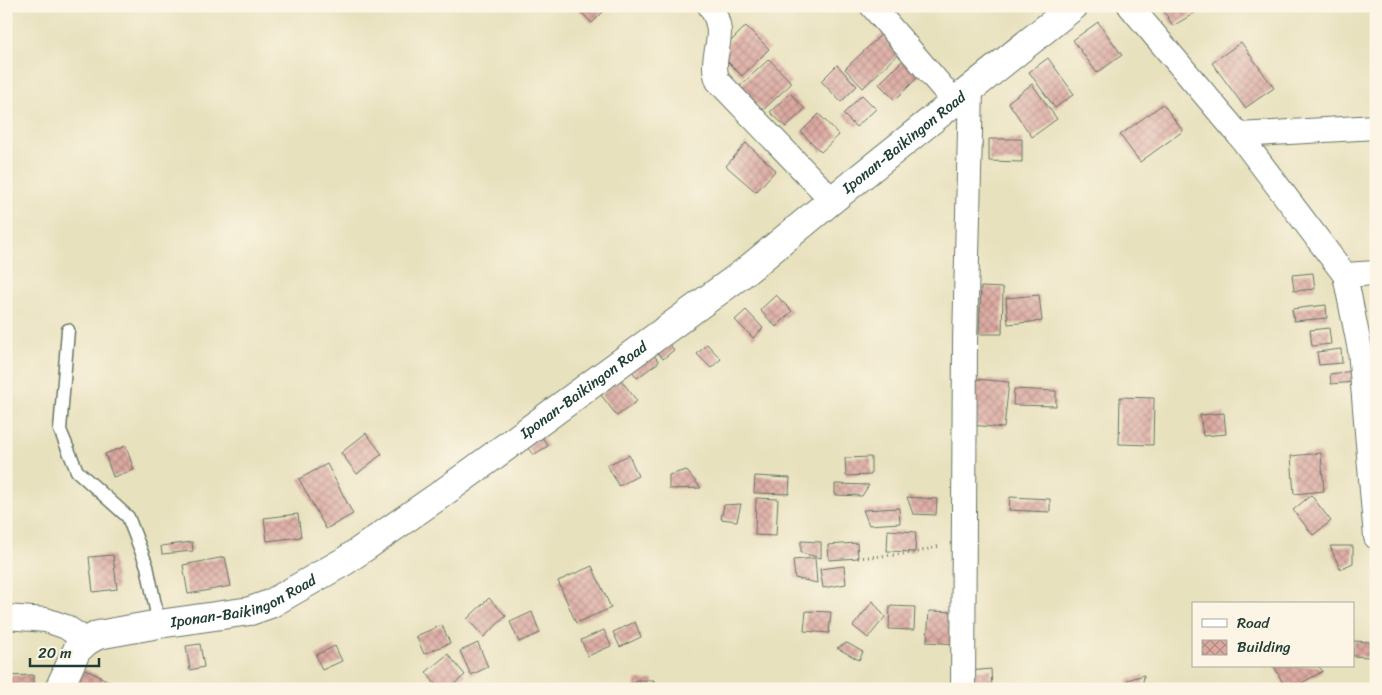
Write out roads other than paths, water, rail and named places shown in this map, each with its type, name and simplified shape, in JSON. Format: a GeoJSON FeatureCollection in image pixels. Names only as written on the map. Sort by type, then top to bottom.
{"type":"FeatureCollection","features":[{"type":"Feature","properties":{"kind":"street"},"geometry":{"type":"LineString","coordinates":[[710,6],[719,26],[720,41],[714,71],[718,81],[832,200]]}},
{"type":"Feature","properties":{"kind":"street"},"geometry":{"type":"LineString","coordinates":[[872,6],[963,95],[965,342],[963,689]]}},
{"type":"Feature","properties":{"kind":"street","name":"Iponan-Baikingon Road"},"geometry":{"type":"LineString","coordinates":[[87,641],[98,635],[112,632],[250,611],[270,604],[344,561],[440,495],[738,277],[1074,6]]}},
{"type":"Feature","properties":{"kind":"street"},"geometry":{"type":"LineString","coordinates":[[1130,6],[1239,135],[1346,275],[1360,350],[1376,537]]}},
{"type":"Feature","properties":{"kind":"street"},"geometry":{"type":"LineString","coordinates":[[1239,135],[1376,126]]}},
{"type":"Feature","properties":{"kind":"street"},"geometry":{"type":"LineString","coordinates":[[1346,275],[1376,273]]}},
{"type":"Feature","properties":{"kind":"street"},"geometry":{"type":"LineString","coordinates":[[6,617],[46,620],[66,627],[87,641],[77,650],[60,689]]}},
{"type":"Feature","properties":{"kind":"lane"},"geometry":{"type":"LineString","coordinates":[[68,330],[60,430],[77,471],[128,517],[147,566],[159,624]]}}]}
